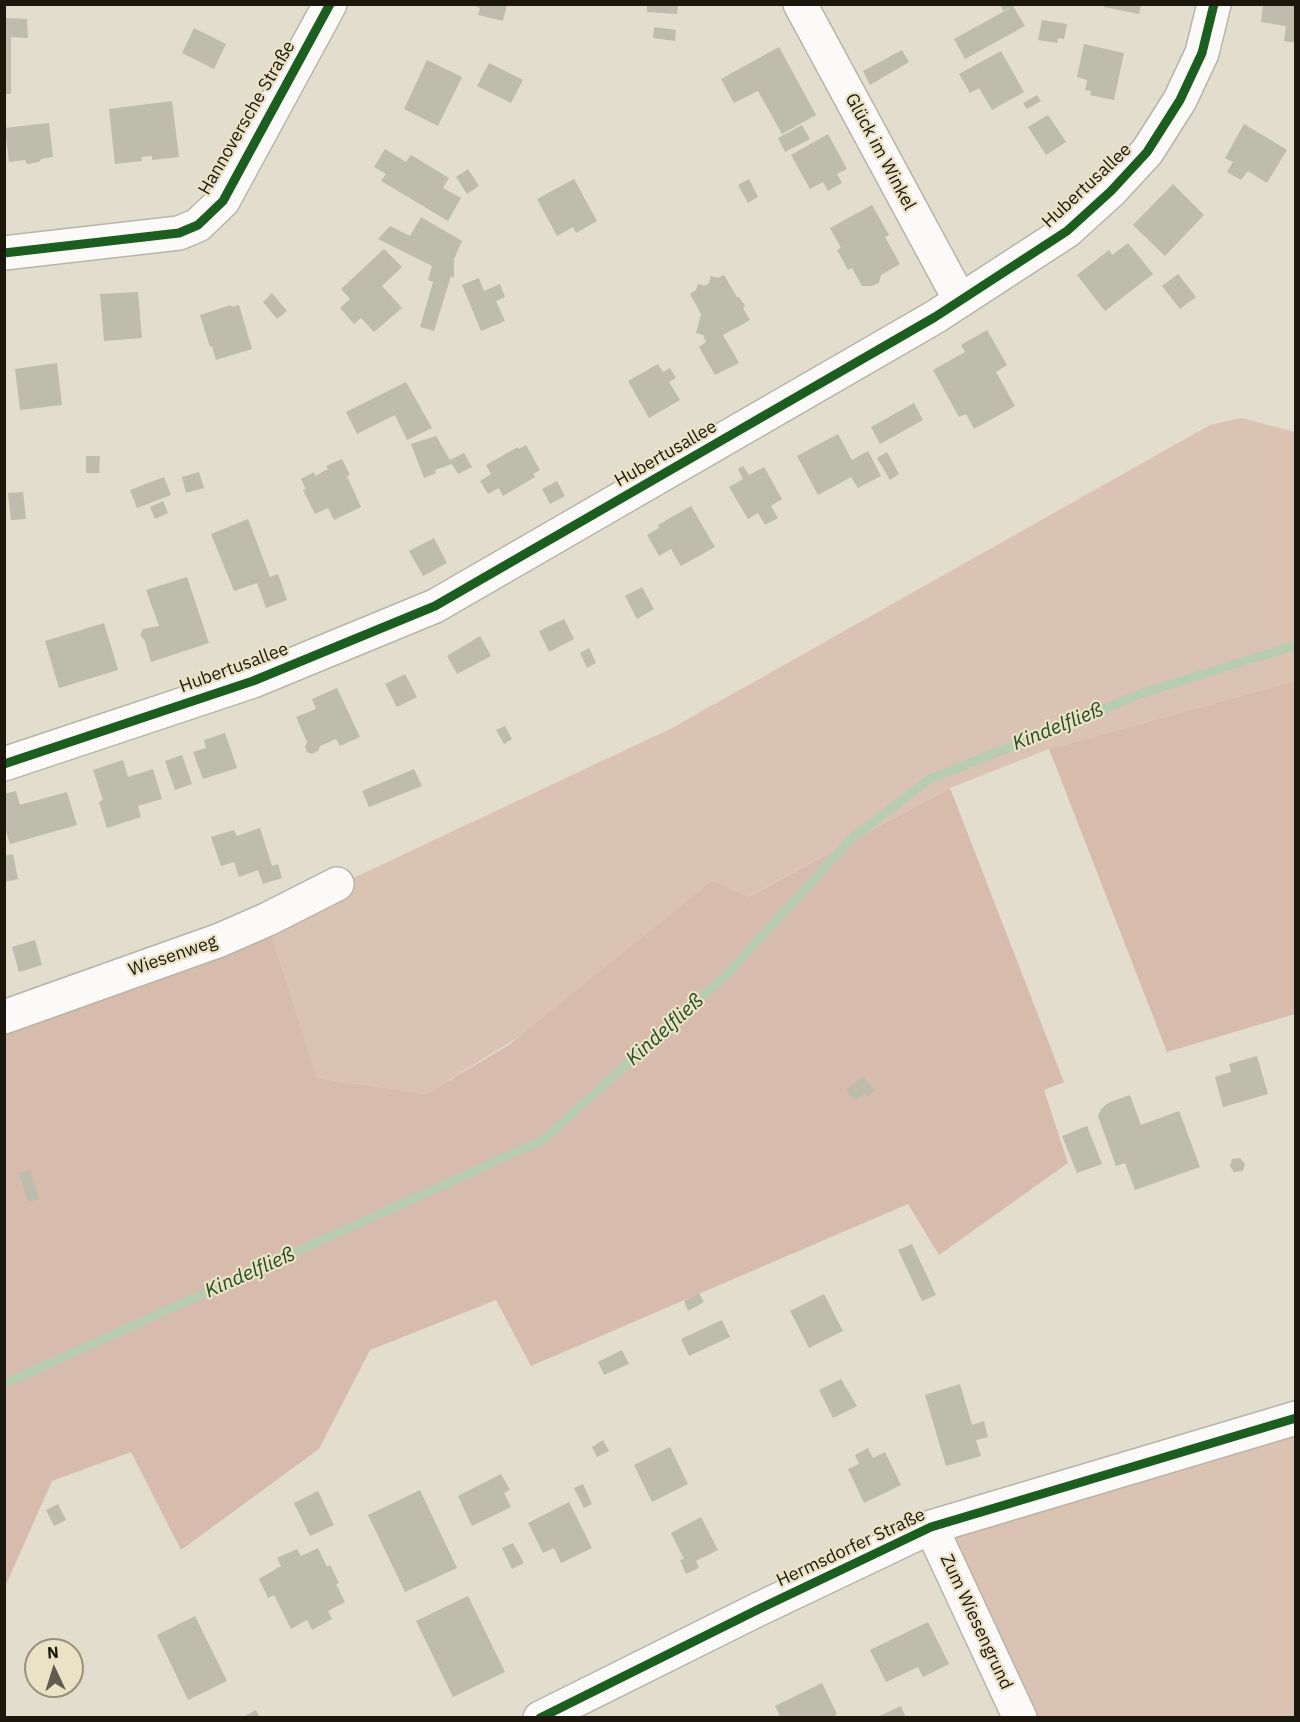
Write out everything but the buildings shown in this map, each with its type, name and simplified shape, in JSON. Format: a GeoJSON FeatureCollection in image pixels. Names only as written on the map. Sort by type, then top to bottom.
{"type":"FeatureCollection","features":[{"type":"Feature","properties":{"kind":"street","name":"Hannoversche Straße"},"geometry":{"type":"LineString","coordinates":[[4,254],[179,233],[198,225],[223,201],[330,4]]}},
{"type":"Feature","properties":{"kind":"street","name":"Glück im Winkel"},"geometry":{"type":"LineString","coordinates":[[800,4],[960,300]]}},
{"type":"Feature","properties":{"kind":"street","name":"Hubertusallee"},"geometry":{"type":"LineString","coordinates":[[4,764],[253,681],[435,606],[935,317],[1067,231],[1111,191],[1147,152],[1180,100],[1198,63],[1214,4]]}},
{"type":"Feature","properties":{"kind":"street","name":"Wiesenweg"},"geometry":{"type":"LineString","coordinates":[[4,1017],[220,940],[337,884]]}},
{"type":"Feature","properties":{"kind":"street","name":"Hermsdorfer Straße"},"geometry":{"type":"LineString","coordinates":[[540,1718],[759,1609],[931,1527],[1296,1418]]}},
{"type":"Feature","properties":{"kind":"street","name":"Zum Wiesengrund"},"geometry":{"type":"LineString","coordinates":[[931,1527],[1020,1718]]}},
{"type":"Feature","properties":{"kind":"shaded area"},"geometry":{"type":"Polygon","coordinates":[[[1241,418],[1295,432],[1295,681],[1049,749],[950,788],[747,897],[426,1094],[317,1078],[269,926],[347,881],[672,728],[1210,425],[1241,418]]]}},
{"type":"Feature","properties":{"kind":"shaded area"},"geometry":{"type":"Polygon","coordinates":[[[1295,681],[1295,1014],[1167,1052],[1049,749],[1295,681]]]}},
{"type":"Feature","properties":{"kind":"shaded area"},"geometry":{"type":"Polygon","coordinates":[[[950,788],[1064,1082],[1044,1090],[1068,1163],[939,1255],[908,1204],[531,1366],[496,1300],[370,1350],[319,1449],[181,1550],[131,1452],[52,1481],[5,1587],[5,1027],[269,926],[317,1078],[426,1094],[509,1045],[712,881],[748,897],[950,788]]]}},
{"type":"Feature","properties":{"kind":"shaded area"},"geometry":{"type":"Polygon","coordinates":[[[1295,1418],[1295,1717],[1020,1717],[931,1527],[1295,1418]]]}},
{"type":"Feature","properties":{"kind":"waterway","name":"Kindelfließ"},"geometry":{"type":"LineString","coordinates":[[4,1384],[543,1140],[729,972],[850,840],[928,780],[1143,693],[1296,645]]}},
{"type":"Feature","properties":{"kind":"cycle path"},"geometry":{"type":"LineString","coordinates":[[4,253],[179,233],[198,225],[223,201],[330,4]]}},
{"type":"Feature","properties":{"kind":"cycle path"},"geometry":{"type":"LineString","coordinates":[[4,764],[253,681],[435,606],[935,317],[1067,231],[1111,191],[1147,152],[1180,100],[1202,53],[1214,4]]}},
{"type":"Feature","properties":{"kind":"cycle path"},"geometry":{"type":"LineString","coordinates":[[540,1718],[759,1609],[931,1527],[1296,1418]]}}]}
